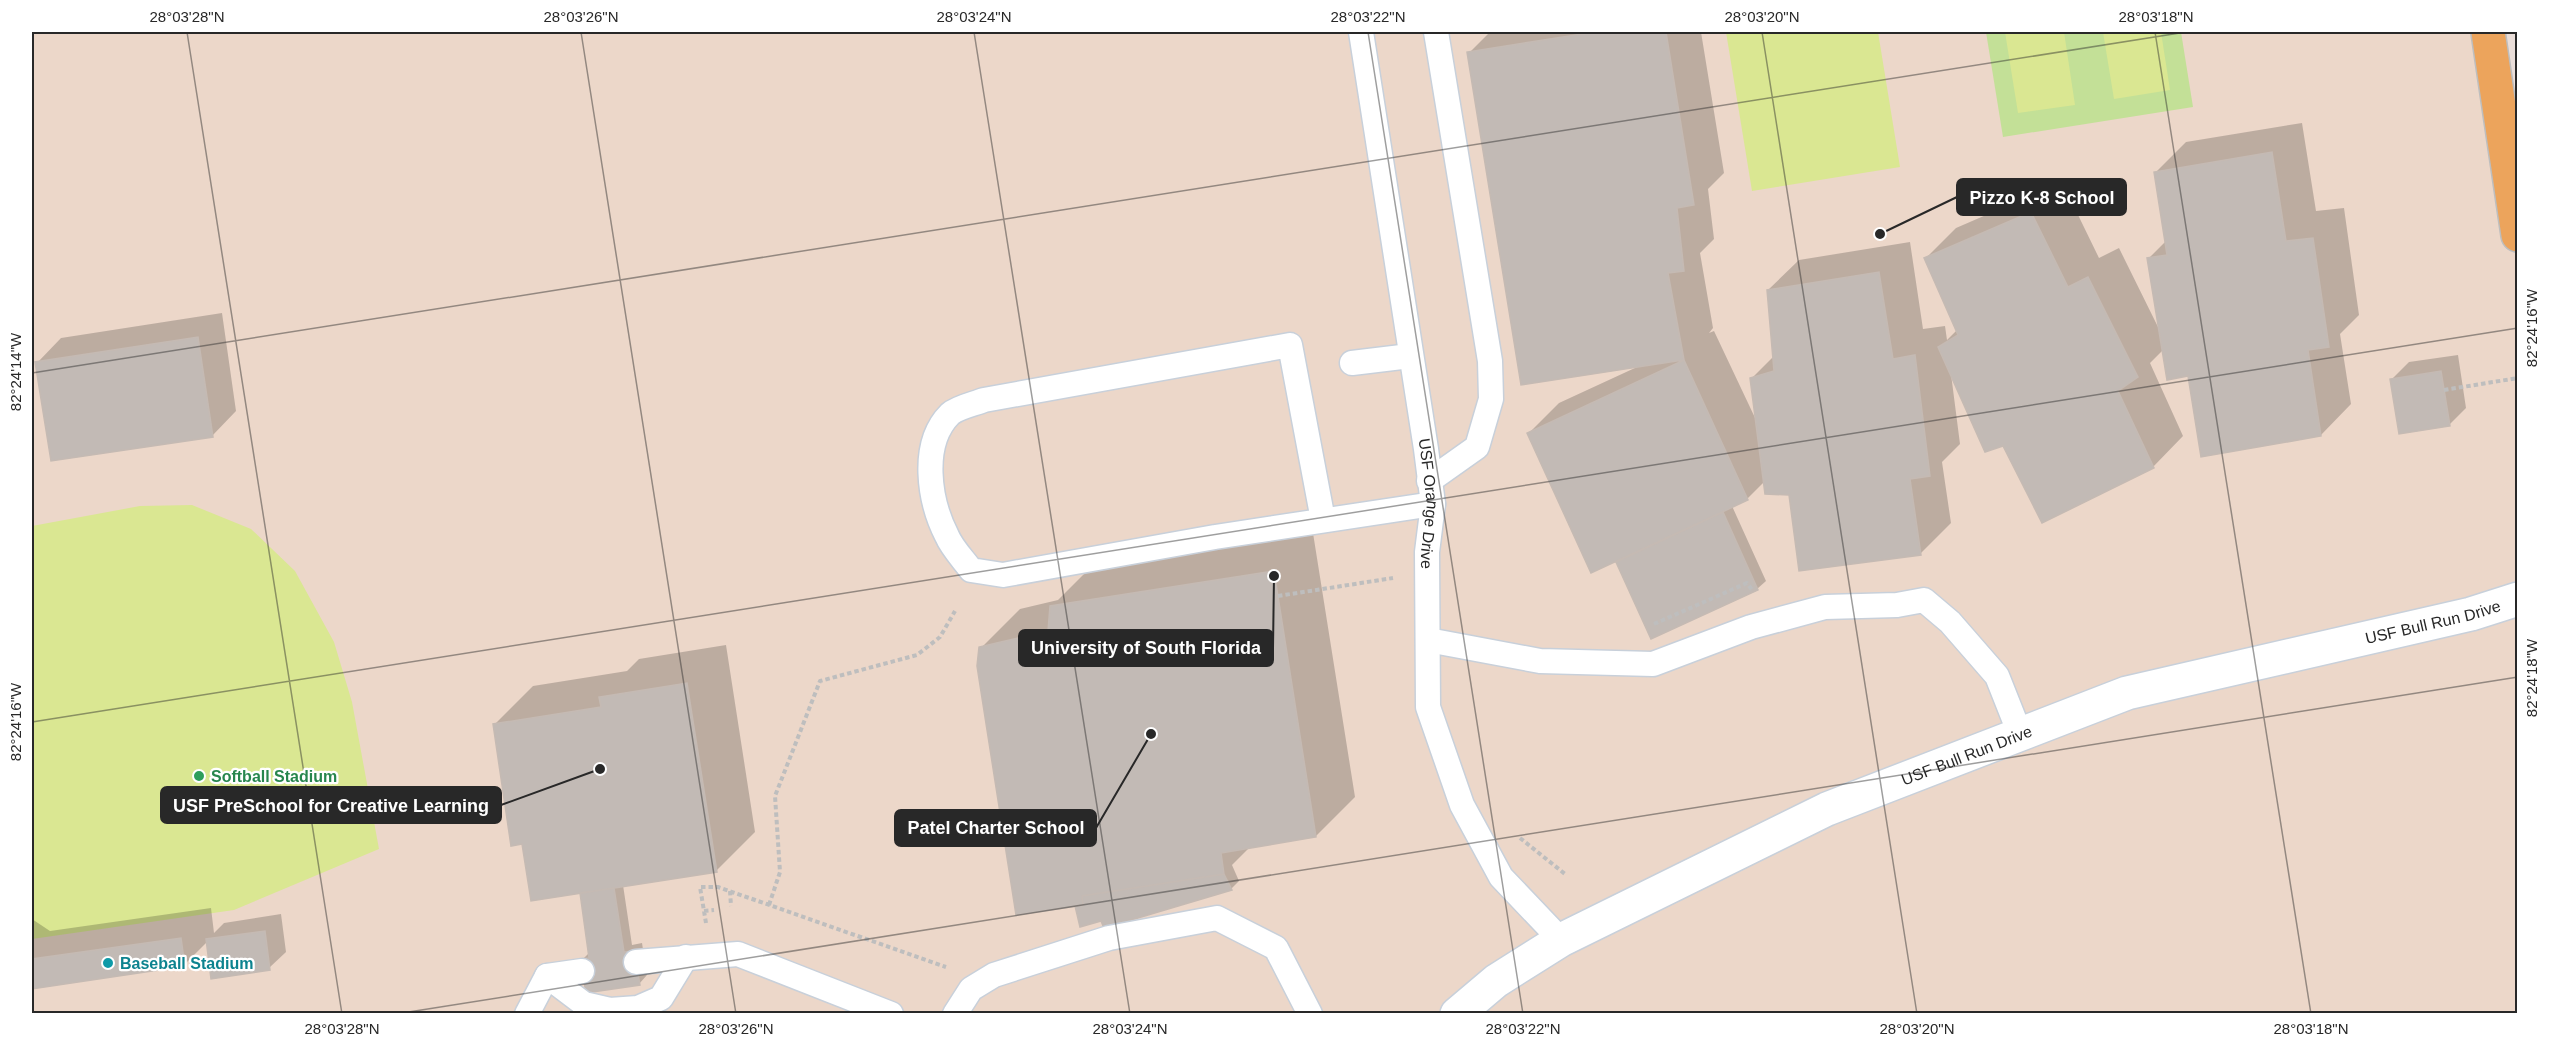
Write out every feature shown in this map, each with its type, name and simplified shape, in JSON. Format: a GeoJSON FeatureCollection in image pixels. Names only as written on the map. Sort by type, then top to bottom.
{"type":"FeatureCollection","features":[{"type":"Feature","properties":{"kind":"main road"},"geometry":{"type":"LineString","coordinates":[[2488,32],[2517,235]]}},
{"type":"Feature","properties":{"kind":"street","name":"USF Bull Run Drive"},"geometry":{"type":"LineString","coordinates":[[1457,1014],[1496,981],[1561,939],[1827,809],[2127,693],[2471,614],[2517,599]]}},
{"type":"Feature","properties":{"kind":"lane","name":"USF Orange Drive"},"geometry":{"type":"LineString","coordinates":[[1361,32],[1431,492],[1427,552],[1428,707],[1462,805],[1501,878],[1561,939]]}},
{"type":"Feature","properties":{"kind":"lane"},"geometry":{"type":"LineString","coordinates":[[1323,520],[1290,345],[984,400],[951,412],[934,435],[931,467],[934,504],[947,538],[971,570],[1003,575],[1323,520],[1431,492],[1459,462],[1477,447],[1491,399],[1490,361],[1436,32]]}},
{"type":"Feature","properties":{"kind":"lane"},"geometry":{"type":"LineString","coordinates":[[1352,363],[1410,356]]}},
{"type":"Feature","properties":{"kind":"lane"},"geometry":{"type":"LineString","coordinates":[[1428,640],[1540,661],[1653,664],[1751,627],[1825,607],[1897,605],[1924,600],[1950,621],[1997,676],[2020,734]]}},
{"type":"Feature","properties":{"kind":"lane"},"geometry":{"type":"LineString","coordinates":[[955,1014],[971,989],[994,975],[1109,938],[1217,918],[1276,948],[1310,1014]]}},
{"type":"Feature","properties":{"kind":"lane"},"geometry":{"type":"LineString","coordinates":[[636,962],[738,954],[891,1014]]}},
{"type":"Feature","properties":{"kind":"lane"},"geometry":{"type":"LineString","coordinates":[[548,976],[584,1004],[610,1010],[638,1008],[661,998],[686,957]]}},
{"type":"Feature","properties":{"kind":"lane"},"geometry":{"type":"LineString","coordinates":[[548,976],[582,971]]}},
{"type":"Feature","properties":{"kind":"lane"},"geometry":{"type":"LineString","coordinates":[[527,1014],[548,976]]}},
{"type":"Feature","properties":{"kind":"path"},"geometry":{"type":"LineString","coordinates":[[2444,390],[2517,378]]}},
{"type":"Feature","properties":{"kind":"path"},"geometry":{"type":"LineString","coordinates":[[1278,597],[1395,578]]}},
{"type":"Feature","properties":{"kind":"path"},"geometry":{"type":"LineString","coordinates":[[1649,626],[1747,583]]}},
{"type":"Feature","properties":{"kind":"path"},"geometry":{"type":"LineString","coordinates":[[769,905],[780,872],[776,796],[820,681],[917,655],[940,637],[955,611]]}},
{"type":"Feature","properties":{"kind":"path"},"geometry":{"type":"LineString","coordinates":[[1516,834],[1565,874]]}},
{"type":"Feature","properties":{"kind":"path"},"geometry":{"type":"LineString","coordinates":[[712,956],[700,887],[718,887],[947,967],[956,964]]}},
{"type":"Feature","properties":{"kind":"path"},"geometry":{"type":"LineString","coordinates":[[730,891],[731,906]]}},
{"type":"Feature","properties":{"kind":"path"},"geometry":{"type":"LineString","coordinates":[[704,911],[714,910]]}},
{"type":"Feature","properties":{"kind":"shaded area"},"geometry":{"type":"Polygon","coordinates":[[[32,32],[2501,32],[2518,139],[2517,1013],[32,1013],[32,32]]]}},
{"type":"Feature","properties":{"kind":"green space"},"geometry":{"type":"Polygon","coordinates":[[[1726,32],[1878,32],[1900,167],[1752,191],[1726,32]]]}},
{"type":"Feature","properties":{"kind":"green space"},"geometry":{"type":"Polygon","coordinates":[[[1986,32],[2181,32],[2193,107],[2003,137],[1986,32]]]}},
{"type":"Feature","properties":{"kind":"green space"},"geometry":{"type":"Polygon","coordinates":[[[2005,32],[2064,32],[2075,105],[2018,113],[2005,32]]]}},
{"type":"Feature","properties":{"kind":"green space"},"geometry":{"type":"Polygon","coordinates":[[[2103,32],[2161,32],[2170,90],[2114,99],[2103,32]]]}},
{"type":"Feature","properties":{"kind":"green space","name":"Softball Stadium"},"geometry":{"type":"Polygon","coordinates":[[[192,505],[251,529],[295,571],[334,642],[352,702],[379,849],[234,910],[32,939],[32,526],[140,506],[192,505]]]}},
{"type":"Feature","properties":{"kind":"building"},"geometry":{"type":"Polygon","coordinates":[[[1595,32],[1666,32],[1694,205],[1677,208],[1684,271],[1668,273],[1684,360],[1521,385],[1467,52],[1595,32]]]}},
{"type":"Feature","properties":{"kind":"building"},"geometry":{"type":"Polygon","coordinates":[[[2272,152],[2286,241],[2313,238],[2329,347],[2308,350],[2321,436],[2201,457],[2188,376],[2167,380],[2147,258],[2167,255],[2154,172],[2272,152]]]}},
{"type":"Feature","properties":{"kind":"building"},"geometry":{"type":"Polygon","coordinates":[[[2031,212],[2068,287],[2088,277],[2138,377],[2118,391],[2154,468],[2042,523],[2003,446],[1985,452],[1938,347],[1958,335],[1924,258],[2031,212]]]}},
{"type":"Feature","properties":{"kind":"building"},"geometry":{"type":"Polygon","coordinates":[[[1879,272],[1893,359],[1915,355],[1930,476],[1910,479],[1921,555],[1799,571],[1789,495],[1765,494],[1750,378],[1774,371],[1767,290],[1879,272]]]}},
{"type":"Feature","properties":{"kind":"building"},"geometry":{"type":"Polygon","coordinates":[[[198,337],[213,437],[51,461],[35,362],[198,337]]]}},
{"type":"Feature","properties":{"kind":"building"},"geometry":{"type":"Polygon","coordinates":[[[1684,360],[1748,500],[1591,573],[1527,433],[1684,360]]]}},
{"type":"Feature","properties":{"kind":"building"},"geometry":{"type":"Polygon","coordinates":[[[2441,371],[2450,426],[2399,434],[2390,379],[2441,371]]]}},
{"type":"Feature","properties":{"kind":"building"},"geometry":{"type":"Polygon","coordinates":[[[1723,512],[1758,590],[1651,639],[1616,562],[1723,512]]]}},
{"type":"Feature","properties":{"kind":"building"},"geometry":{"type":"Polygon","coordinates":[[[1274,571],[1316,837],[1221,853],[1224,874],[1082,896],[1083,905],[1016,915],[977,666],[979,647],[1048,631],[1050,606],[1274,571]]]}},
{"type":"Feature","properties":{"kind":"building"},"geometry":{"type":"Polygon","coordinates":[[[687,683],[717,872],[531,901],[522,844],[511,846],[493,724],[601,707],[599,697],[687,683]]]}},
{"type":"Feature","properties":{"kind":"building"},"geometry":{"type":"Polygon","coordinates":[[[1224,874],[1232,890],[1104,928],[1101,921],[1080,927],[1075,906],[1083,905],[1082,896],[1224,874]]]}},
{"type":"Feature","properties":{"kind":"building"},"geometry":{"type":"Polygon","coordinates":[[[614,888],[624,952],[634,951],[640,985],[586,993],[580,959],[589,958],[580,893],[614,888]]]}},
{"type":"Feature","properties":{"kind":"building"},"geometry":{"type":"Polygon","coordinates":[[[265,931],[270,970],[211,979],[206,939],[265,931]]]}},
{"type":"Feature","properties":{"kind":"building","name":"Baseball Stadium"},"geometry":{"type":"Polygon","coordinates":[[[181,938],[185,966],[32,989],[32,959],[181,938]]]}},
{"type":"Feature","properties":{"kind":"place","name":"Pizzo K-8 School"},"geometry":{"type":"Point","coordinates":[1880,234]}},
{"type":"Feature","properties":{"kind":"place","name":"University of South Florida"},"geometry":{"type":"Point","coordinates":[1274,576]}},
{"type":"Feature","properties":{"kind":"place","name":"Patel Charter School"},"geometry":{"type":"Point","coordinates":[1151,734]}},
{"type":"Feature","properties":{"kind":"place","name":"USF PreSchool for Creative Learning"},"geometry":{"type":"Point","coordinates":[600,769]}},
{"type":"Feature","properties":{"kind":"place","name":"Softball Stadium"},"geometry":{"type":"Point","coordinates":[199,776]}},
{"type":"Feature","properties":{"kind":"place","name":"Baseball Stadium"},"geometry":{"type":"Point","coordinates":[108,963]}}]}
